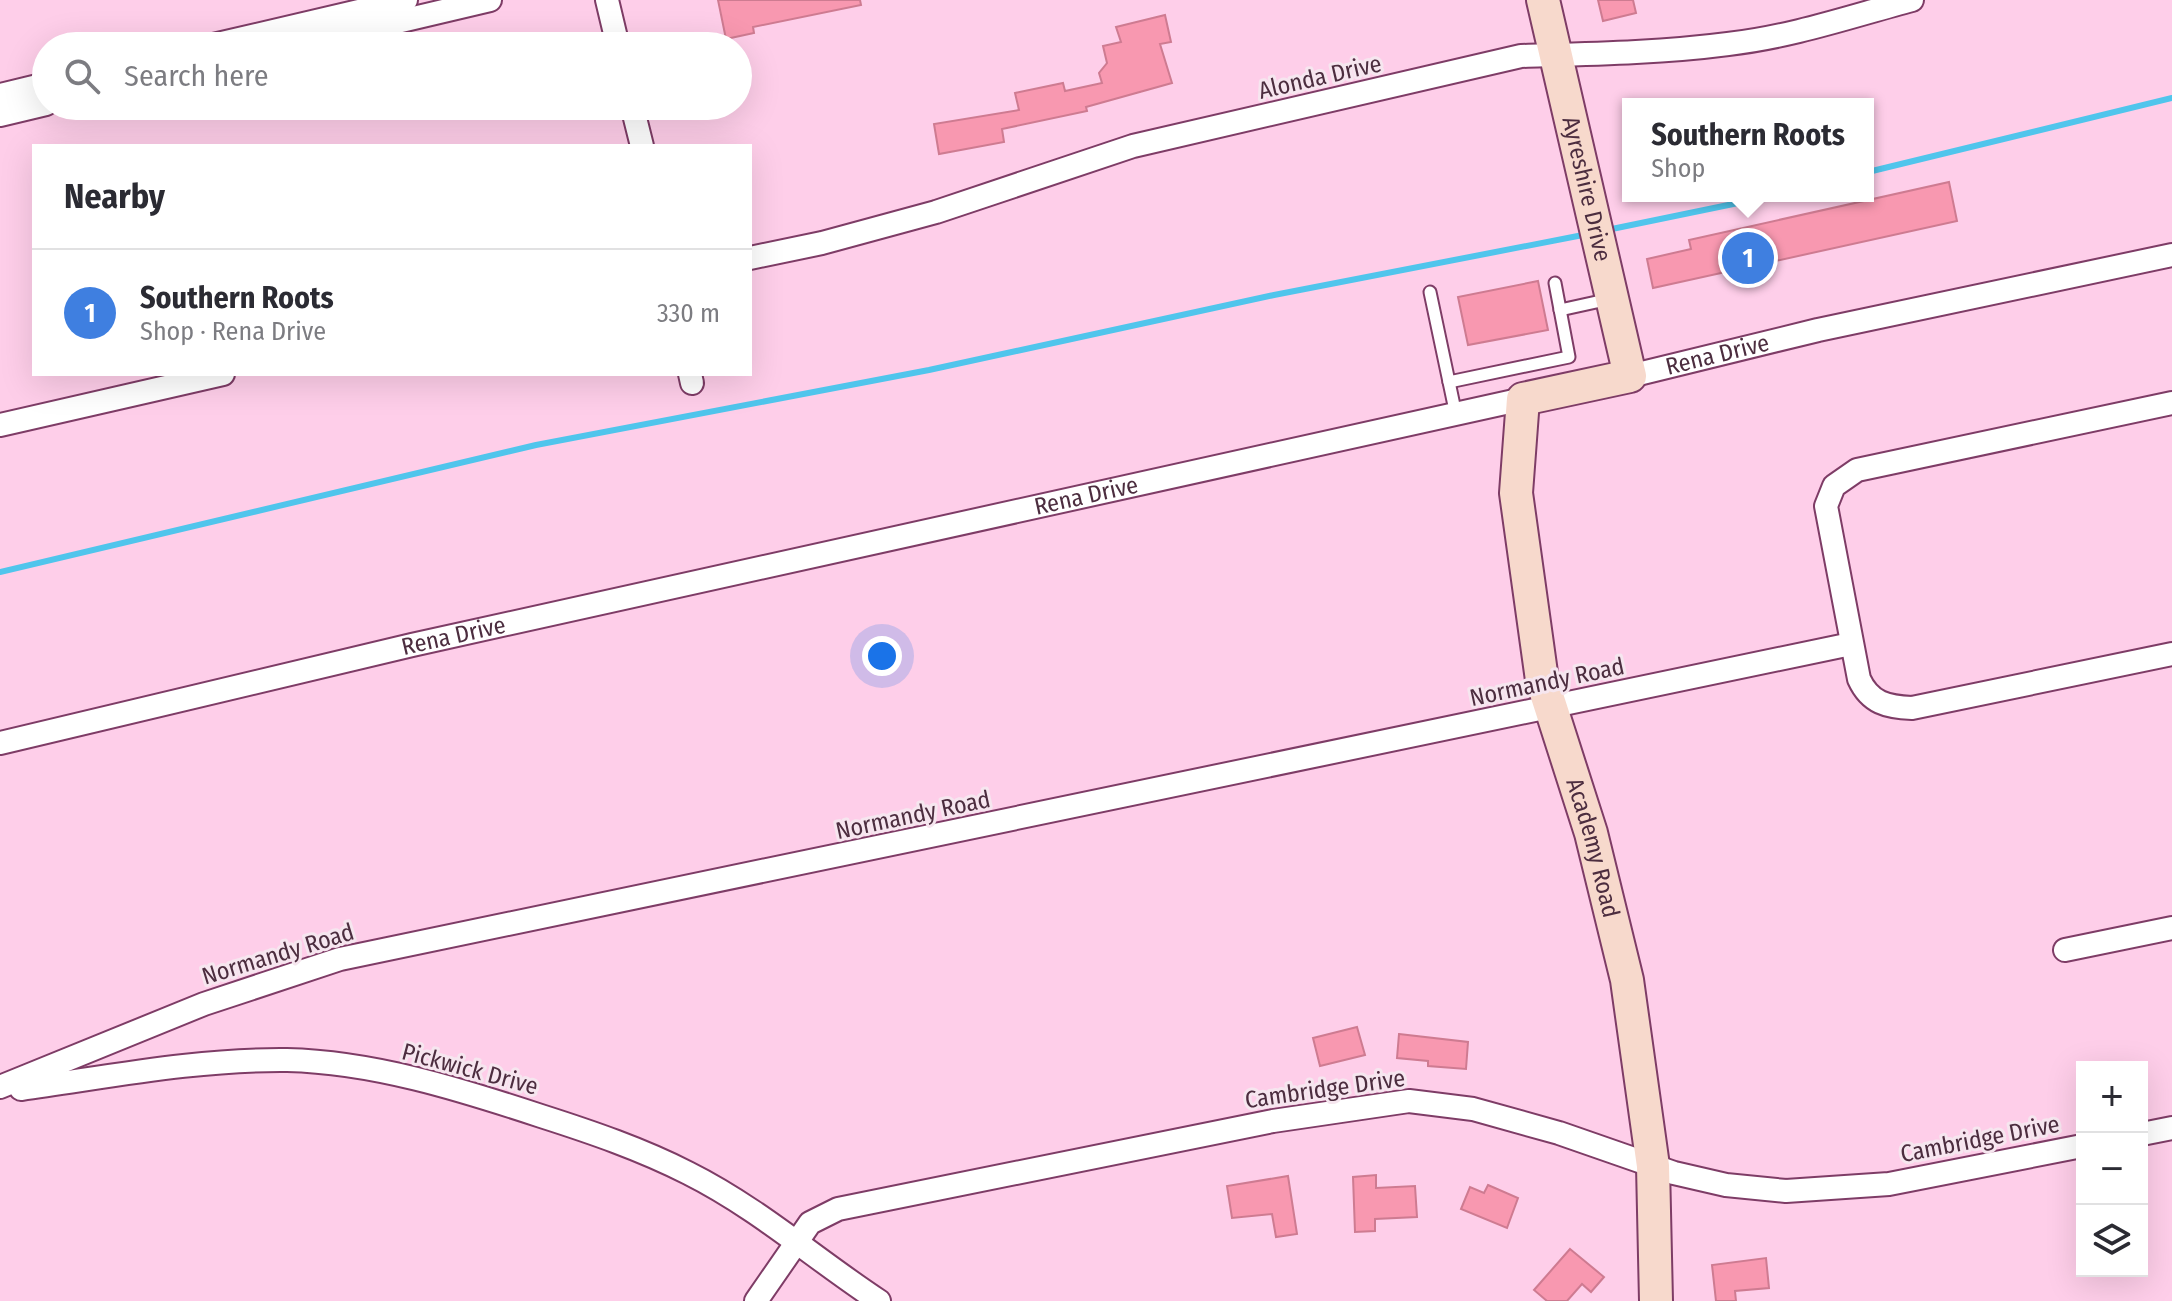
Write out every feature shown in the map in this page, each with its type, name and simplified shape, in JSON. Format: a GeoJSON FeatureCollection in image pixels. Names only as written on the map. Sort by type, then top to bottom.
{"type":"FeatureCollection","features":[{"type":"Feature","properties":{"kind":"street"},"geometry":{"type":"LineString","coordinates":[[269,32],[406,0]]}},
{"type":"Feature","properties":{"kind":"street"},"geometry":{"type":"LineString","coordinates":[[354,32],[490,0]]}},
{"type":"Feature","properties":{"kind":"street"},"geometry":{"type":"LineString","coordinates":[[607,0],[615,32]]}},
{"type":"Feature","properties":{"kind":"street","name":"Ayreshire Drive"},"geometry":{"type":"LineString","coordinates":[[1543,0],[1630,376]]}},
{"type":"Feature","properties":{"kind":"street","name":"Alonda Drive"},"geometry":{"type":"LineString","coordinates":[[752,258],[822,243],[936,212],[1133,146],[1521,56],[1729,44],[1776,36],[1912,0]]}},
{"type":"Feature","properties":{"kind":"street"},"geometry":{"type":"LineString","coordinates":[[0,95],[32,87]]}},
{"type":"Feature","properties":{"kind":"street"},"geometry":{"type":"LineString","coordinates":[[0,115],[32,107]]}},
{"type":"Feature","properties":{"kind":"street"},"geometry":{"type":"LineString","coordinates":[[636,120],[642,144]]}},
{"type":"Feature","properties":{"kind":"street","name":"Rena Drive"},"geometry":{"type":"LineString","coordinates":[[0,743],[443,638],[1456,415],[1539,382],[1630,376],[1818,330],[2172,255]]}},
{"type":"Feature","properties":{"kind":"street"},"geometry":{"type":"LineString","coordinates":[[0,425],[214,376]]}},
{"type":"Feature","properties":{"kind":"street","name":"Academy Road"},"geometry":{"type":"LineString","coordinates":[[1539,382],[1516,493],[1548,708],[1591,833],[1609,899],[1637,1040],[1653,1166],[1656,1301]]}},
{"type":"Feature","properties":{"kind":"street"},"geometry":{"type":"LineString","coordinates":[[2172,403],[1870,466],[1848,474],[1834,486],[1826,506],[1851,644],[1866,692],[1879,704],[1912,708],[2172,654]]}},
{"type":"Feature","properties":{"kind":"street","name":"Normandy Road"},"geometry":{"type":"LineString","coordinates":[[0,1090],[204,1004],[340,959],[1851,644]]}},
{"type":"Feature","properties":{"kind":"street"},"geometry":{"type":"LineString","coordinates":[[2065,950],[2172,928]]}},
{"type":"Feature","properties":{"kind":"street","name":"Pickwick Drive"},"geometry":{"type":"LineString","coordinates":[[0,1090],[205,1065],[283,1060],[352,1065],[477,1095],[601,1136],[689,1173],[798,1239],[823,1264],[879,1301]]}},
{"type":"Feature","properties":{"kind":"street","name":"Cambridge Drive"},"geometry":{"type":"LineString","coordinates":[[756,1301],[810,1223],[838,1209],[1273,1121],[1409,1101],[1473,1109],[1559,1133],[1653,1166],[1726,1185],[1816,1192],[1889,1184],[2076,1147]]}},
{"type":"Feature","properties":{"kind":"street"},"geometry":{"type":"LineString","coordinates":[[2147,1133],[2172,1128]]}},
{"type":"Feature","properties":{"kind":"lane"},"geometry":{"type":"LineString","coordinates":[[1449,382],[1539,382],[1569,357],[1555,283]]}},
{"type":"Feature","properties":{"kind":"lane"},"geometry":{"type":"LineString","coordinates":[[1430,292],[1456,415]]}},
{"type":"Feature","properties":{"kind":"lane"},"geometry":{"type":"LineString","coordinates":[[1560,310],[1613,299]]}},
{"type":"Feature","properties":{"kind":"building"},"geometry":{"type":"Polygon","coordinates":[[[718,0],[860,0],[861,5],[753,27],[754,33],[725,32],[718,0]]]}},
{"type":"Feature","properties":{"kind":"building"},"geometry":{"type":"Polygon","coordinates":[[[1598,0],[1633,0],[1636,13],[1603,21],[1598,0]]]}},
{"type":"Feature","properties":{"kind":"building"},"geometry":{"type":"Polygon","coordinates":[[[1165,15],[1171,42],[1160,44],[1172,83],[1086,107],[1087,111],[1002,129],[1004,142],[939,154],[934,124],[1019,110],[1015,93],[1063,83],[1065,91],[1102,83],[1099,73],[1107,63],[1103,46],[1121,42],[1116,27],[1165,15]]]}},
{"type":"Feature","properties":{"kind":"building"},"geometry":{"type":"Polygon","coordinates":[[[1949,182],[1957,221],[1653,288],[1647,259],[1691,249],[1689,240],[1859,202],[1874,202],[1874,199],[1949,182]]]}},
{"type":"Feature","properties":{"kind":"building"},"geometry":{"type":"Polygon","coordinates":[[[1538,281],[1548,330],[1468,345],[1458,297],[1538,281]]]}},
{"type":"Feature","properties":{"kind":"building"},"geometry":{"type":"Polygon","coordinates":[[[1357,1027],[1365,1055],[1320,1066],[1313,1038],[1357,1027]]]}},
{"type":"Feature","properties":{"kind":"building"},"geometry":{"type":"Polygon","coordinates":[[[1399,1034],[1468,1042],[1466,1069],[1428,1066],[1428,1061],[1397,1058],[1399,1034]]]}},
{"type":"Feature","properties":{"kind":"building"},"geometry":{"type":"Polygon","coordinates":[[[1376,1175],[1376,1188],[1415,1186],[1417,1217],[1375,1219],[1375,1231],[1355,1232],[1353,1177],[1376,1175]]]}},
{"type":"Feature","properties":{"kind":"building"},"geometry":{"type":"Polygon","coordinates":[[[1288,1176],[1297,1234],[1276,1237],[1272,1214],[1232,1218],[1227,1186],[1288,1176]]]}},
{"type":"Feature","properties":{"kind":"building"},"geometry":{"type":"Polygon","coordinates":[[[1488,1185],[1518,1198],[1507,1228],[1461,1209],[1470,1187],[1484,1193],[1488,1185]]]}},
{"type":"Feature","properties":{"kind":"building"},"geometry":{"type":"Polygon","coordinates":[[[1570,1249],[1604,1277],[1591,1292],[1582,1284],[1567,1301],[1547,1301],[1534,1290],[1570,1249]]]}},
{"type":"Feature","properties":{"kind":"building"},"geometry":{"type":"Polygon","coordinates":[[[1766,1258],[1769,1288],[1735,1291],[1736,1301],[1716,1301],[1712,1265],[1766,1258]]]}},
{"type":"Feature","properties":{"kind":"waterway"},"geometry":{"type":"LineString","coordinates":[[1874,171],[2172,98]]}},
{"type":"Feature","properties":{"kind":"waterway"},"geometry":{"type":"LineString","coordinates":[[1607,230],[1743,202]]}},
{"type":"Feature","properties":{"kind":"waterway"},"geometry":{"type":"LineString","coordinates":[[0,572],[536,445],[929,370],[1274,295],[1588,234]]}},
{"type":"Feature","properties":{"kind":"place","name":"Southern Roots"},"geometry":{"type":"Point","coordinates":[1748,258]}}]}
